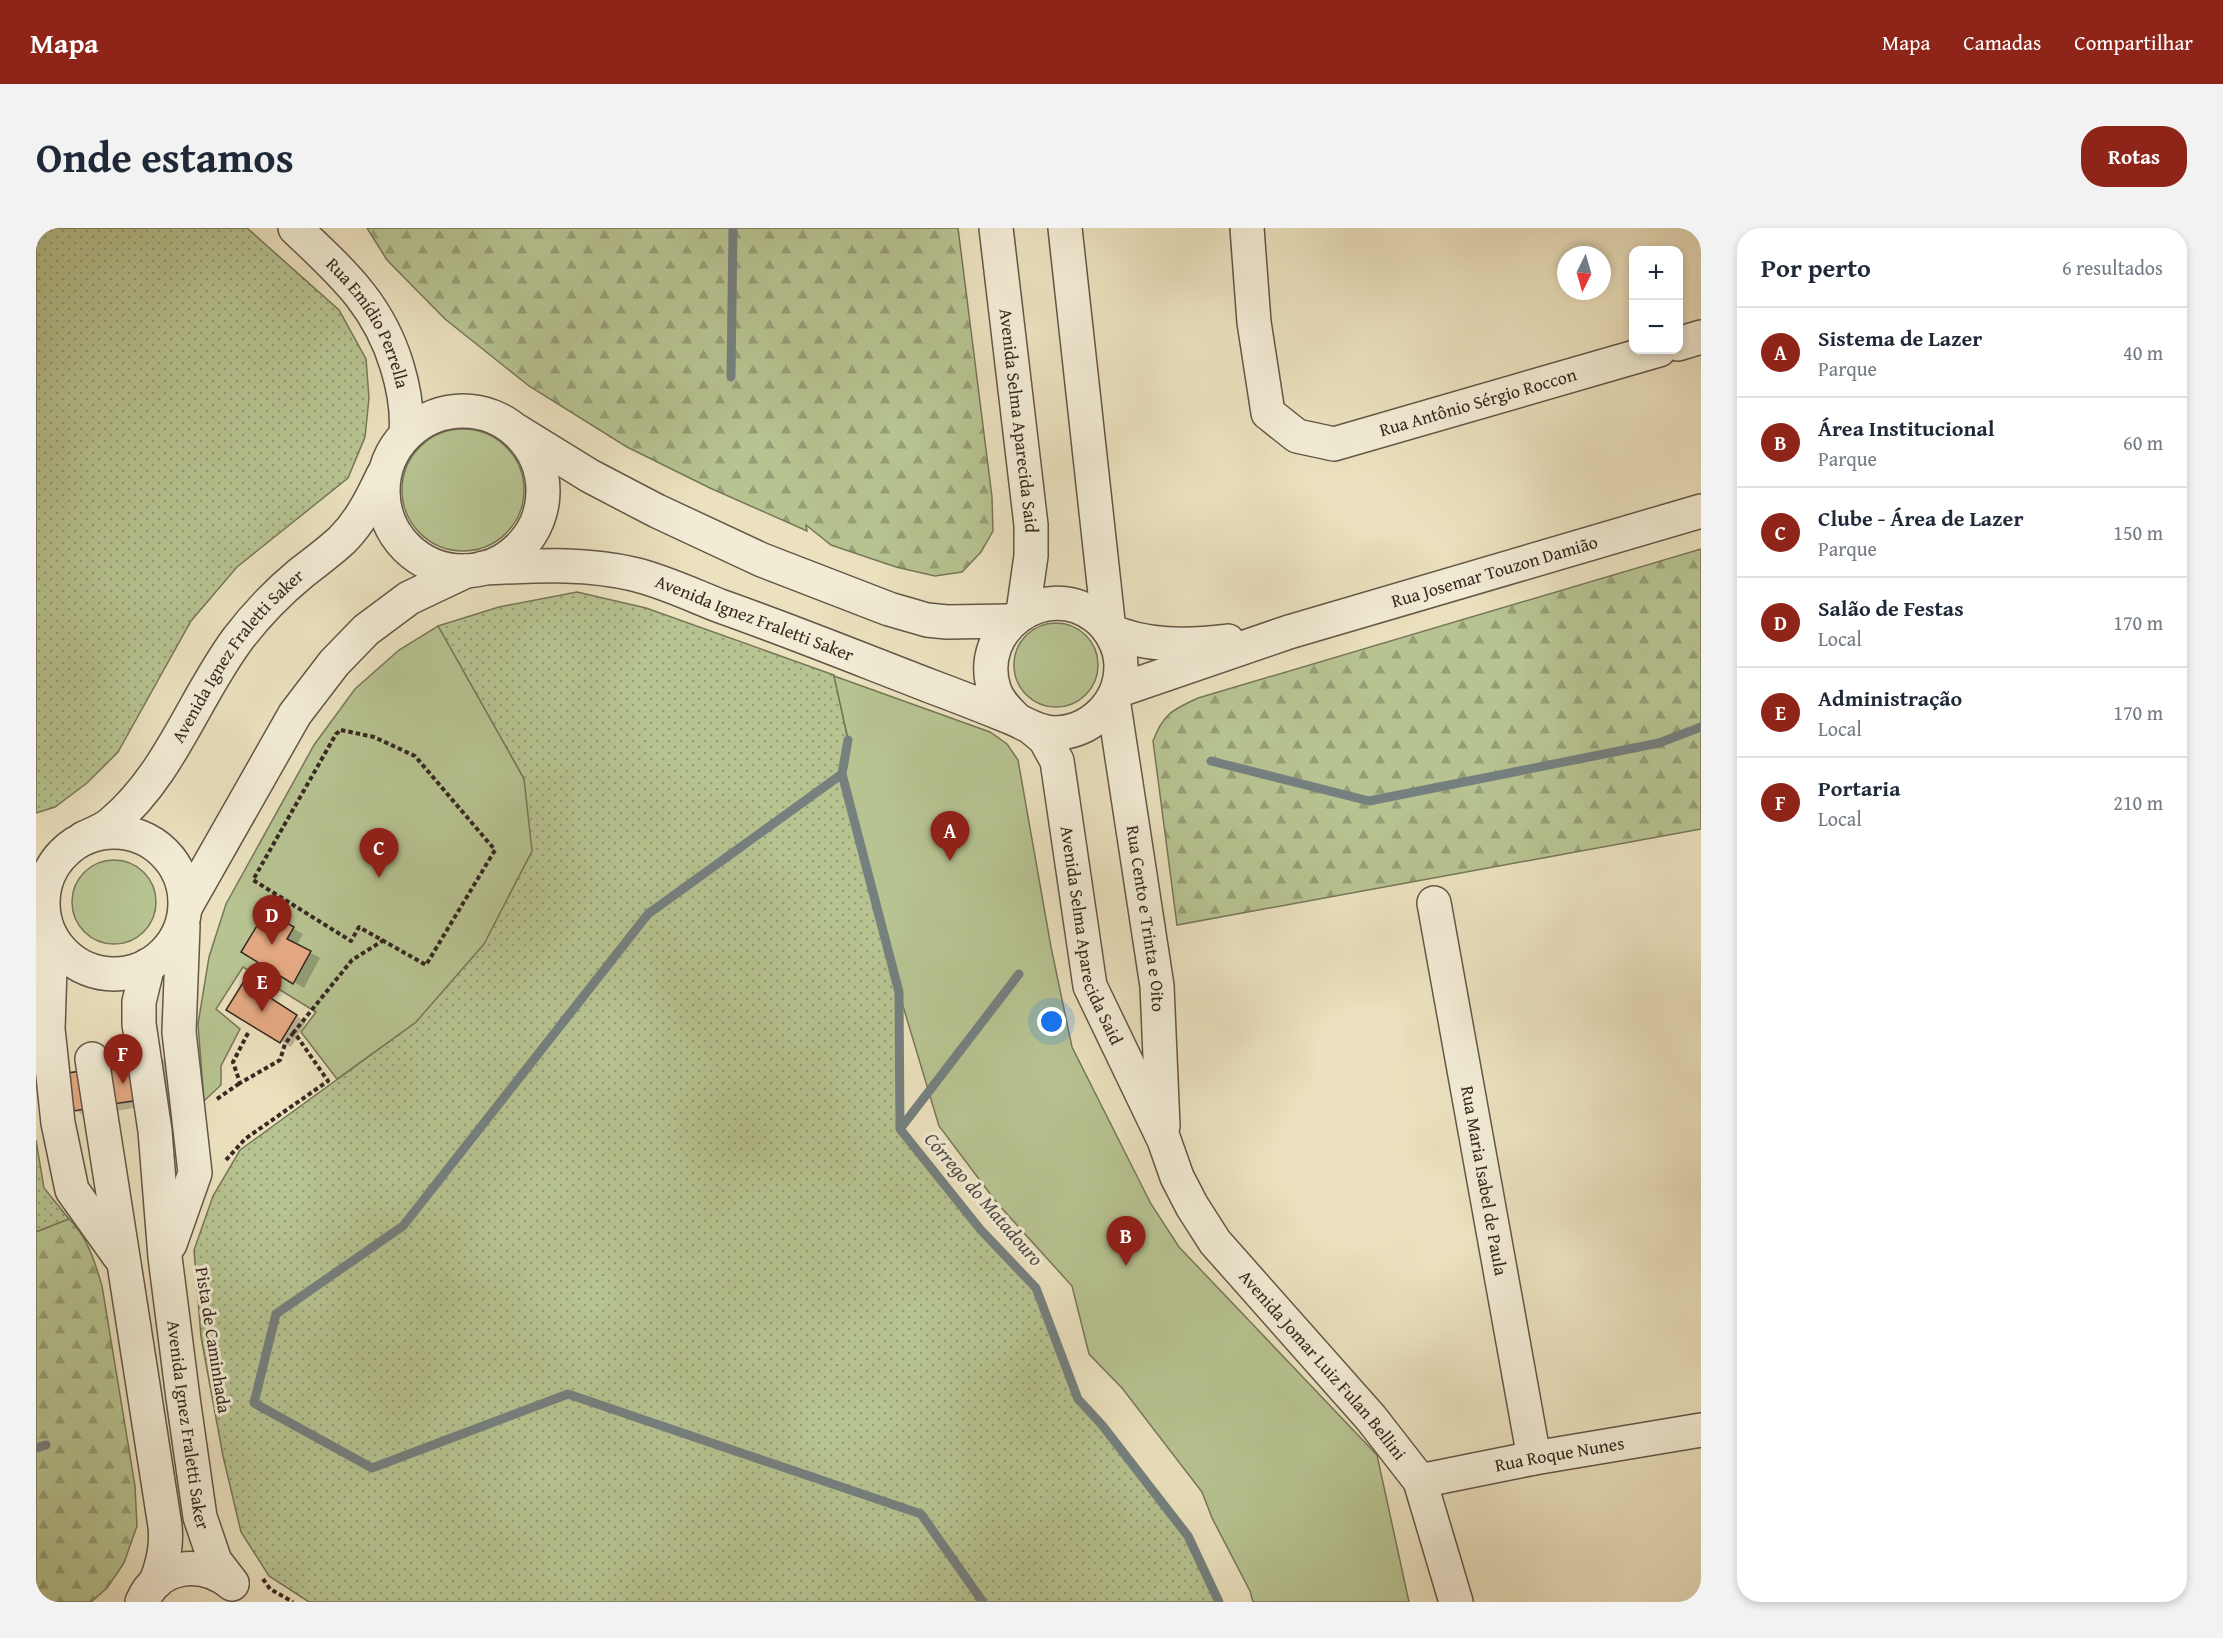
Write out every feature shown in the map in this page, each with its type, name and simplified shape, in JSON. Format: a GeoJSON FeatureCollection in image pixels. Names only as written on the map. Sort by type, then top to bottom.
{"type":"FeatureCollection","features":[{"type":"Feature","properties":{"kind":"street","name":"Rua Emídio Perrella"},"geometry":{"type":"LineString","coordinates":[[295,228],[354,286],[387,335],[404,391],[406,434]]}},
{"type":"Feature","properties":{"kind":"street","name":"Avenida Selma Aparecida Said"},"geometry":{"type":"LineString","coordinates":[[996,228],[1031,525],[1031,556],[1016,617]]}},
{"type":"Feature","properties":{"kind":"street"},"geometry":{"type":"LineString","coordinates":[[1065,228],[1109,630]]}},
{"type":"Feature","properties":{"kind":"street","name":"Rua Antônio Sérgio Roccon"},"geometry":{"type":"LineString","coordinates":[[1247,228],[1254,322],[1268,413],[1297,436],[1334,444],[1645,354]]}},
{"type":"Feature","properties":{"kind":"street"},"geometry":{"type":"LineString","coordinates":[[1683,342],[1701,337]]}},
{"type":"Feature","properties":{"kind":"street","name":"Avenida Ignez Fraletti Saker"},"geometry":{"type":"LineString","coordinates":[[1016,617],[947,622],[927,620],[889,609],[762,560],[657,511],[590,476],[491,416],[476,411],[461,410],[430,417],[406,434],[390,457],[386,470],[383,486],[384,503],[395,534],[418,557],[432,565],[474,570],[561,564],[634,574],[753,618],[1025,725]]}},
{"type":"Feature","properties":{"kind":"street","name":"Avenida Ignez Fraletti Saker"},"geometry":{"type":"LineString","coordinates":[[188,1164],[139,1024],[139,1002],[171,936],[296,714],[334,663],[366,630],[409,598],[474,570],[499,563],[514,553],[536,525],[542,509],[544,491],[542,473],[527,441],[517,431]]}},
{"type":"Feature","properties":{"kind":"street","name":"Avenida Ignez Fraletti Saker"},"geometry":{"type":"LineString","coordinates":[[122,1259],[72,1190],[58,1123],[48,1029],[43,912],[46,881],[61,855],[78,842],[110,825],[139,796],[168,757],[212,678],[237,640],[264,607],[297,576],[343,539],[367,509],[386,470]]}},
{"type":"Feature","properties":{"kind":"street","name":"Rua Josemar Touzon Damião"},"geometry":{"type":"LineString","coordinates":[[1115,695],[1289,632],[1701,511]]}},
{"type":"Feature","properties":{"kind":"street"},"geometry":{"type":"LineString","coordinates":[[1062,603],[1087,587],[1102,554]]}},
{"type":"Feature","properties":{"kind":"street"},"geometry":{"type":"LineString","coordinates":[[1062,603],[1080,607],[1096,616],[1109,630],[1118,646],[1121,664],[1120,682],[1115,695],[1102,714],[1087,725],[1070,731],[1051,733],[1025,725],[1004,707],[994,690],[991,672],[992,654],[999,636],[1016,617],[1043,604],[1062,603]]}},
{"type":"Feature","properties":{"kind":"street","name":"Rua Josemar Touzon Damião"},"geometry":{"type":"LineString","coordinates":[[1109,630],[1126,638],[1179,644],[1213,643],[1289,632]]}},
{"type":"Feature","properties":{"kind":"street","name":"Rua Cento e Trinta e Oito"},"geometry":{"type":"LineString","coordinates":[[1115,695],[1157,986],[1164,1140]]}},
{"type":"Feature","properties":{"kind":"street","name":"Avenida Selma Aparecida Said"},"geometry":{"type":"LineString","coordinates":[[1025,725],[1045,739],[1057,761],[1090,986],[1164,1140]]}},
{"type":"Feature","properties":{"kind":"street","name":"Avenida Ignez Fraletti Saker"},"geometry":{"type":"LineString","coordinates":[[78,842],[111,831],[142,837],[157,846],[170,858],[185,889],[171,936],[188,1164],[162,1209],[165,1257],[200,1517],[215,1561],[245,1591]]}},
{"type":"Feature","properties":{"kind":"street"},"geometry":{"type":"LineString","coordinates":[[36,854],[78,842]]}},
{"type":"Feature","properties":{"kind":"street","name":"Rua Maria Isabel de Paula"},"geometry":{"type":"LineString","coordinates":[[1434,903],[1534,1458]]}},
{"type":"Feature","properties":{"kind":"street","name":"Avenida Ignez Fraletti Saker"},"geometry":{"type":"LineString","coordinates":[[44,931],[69,958],[97,972],[112,974],[128,973],[171,936]]}},
{"type":"Feature","properties":{"kind":"street","name":"Avenida Ignez Fraletti Saker"},"geometry":{"type":"LineString","coordinates":[[92,1059],[167,1540],[164,1559],[149,1592]]}},
{"type":"Feature","properties":{"kind":"street","name":"Avenida Jomar Luiz Fulan Bellini"},"geometry":{"type":"LineString","coordinates":[[1164,1140],[1177,1177],[1215,1242],[1371,1419],[1420,1481],[1456,1602]]}},
{"type":"Feature","properties":{"kind":"street"},"geometry":{"type":"LineString","coordinates":[[110,1175],[113,1165],[127,1156],[136,1155],[188,1164]]}},
{"type":"Feature","properties":{"kind":"street","name":"Avenida Ignez Fraletti Saker"},"geometry":{"type":"LineString","coordinates":[[165,1257],[175,1183],[188,1164]]}},
{"type":"Feature","properties":{"kind":"street"},"geometry":{"type":"LineString","coordinates":[[115,1213],[123,1218],[144,1221],[162,1209]]}},
{"type":"Feature","properties":{"kind":"street","name":"Rua Roque Nunes"},"geometry":{"type":"LineString","coordinates":[[1420,1481],[1534,1458],[1701,1430]]}},
{"type":"Feature","properties":{"kind":"street"},"geometry":{"type":"LineString","coordinates":[[149,1592],[171,1572],[187,1568],[205,1569],[220,1574],[245,1591]]}},
{"type":"Feature","properties":{"kind":"path"},"geometry":{"type":"LineString","coordinates":[[341,730],[374,737],[415,756],[495,850],[426,965],[384,940],[360,927],[351,941],[253,880],[336,734],[341,730]]}},
{"type":"Feature","properties":{"kind":"path"},"geometry":{"type":"LineString","coordinates":[[214,1101],[280,1060],[285,1044],[352,960],[384,940]]}},
{"type":"Feature","properties":{"kind":"path"},"geometry":{"type":"LineString","coordinates":[[188,1164],[245,1139],[328,1081],[294,1032]]}},
{"type":"Feature","properties":{"kind":"path"},"geometry":{"type":"LineString","coordinates":[[240,1083],[233,1062],[248,1033]]}},
{"type":"Feature","properties":{"kind":"path"},"geometry":{"type":"LineString","coordinates":[[245,1591],[270,1589],[292,1602]]}},
{"type":"Feature","properties":{"kind":"green space"},"geometry":{"type":"Polygon","coordinates":[[[36,228],[247,228],[339,310],[366,359],[369,398],[365,437],[348,478],[237,567],[191,621],[118,752],[87,783],[55,807],[36,813],[36,228]]]}},
{"type":"Feature","properties":{"kind":"green space"},"geometry":{"type":"Polygon","coordinates":[[[367,228],[958,228],[992,497],[993,531],[981,552],[962,572],[935,576],[896,567],[831,545],[806,525],[807,531],[710,488],[627,447],[529,386],[445,319],[387,260],[367,228]]]}},
{"type":"Feature","properties":{"kind":"green space"},"geometry":{"type":"Polygon","coordinates":[[[463,429],[486,433],[506,447],[520,467],[524,490],[520,513],[506,533],[486,547],[463,551],[440,547],[420,533],[406,513],[402,490],[406,467],[420,447],[440,433],[463,429]]]}},
{"type":"Feature","properties":{"kind":"green space"},"geometry":{"type":"Polygon","coordinates":[[[1701,549],[1701,829],[1177,925],[1153,741],[1165,719],[1175,710],[1198,698],[1701,549]]]}},
{"type":"Feature","properties":{"kind":"green space"},"geometry":{"type":"Polygon","coordinates":[[[577,592],[646,608],[834,675],[848,740],[842,774],[899,992],[899,1128],[980,1229],[1036,1288],[1078,1399],[1102,1425],[1188,1536],[1219,1602],[309,1602],[269,1576],[241,1532],[223,1456],[201,1337],[194,1250],[213,1196],[240,1150],[416,1022],[524,779],[438,626],[499,607],[577,592]]]}},
{"type":"Feature","properties":{"kind":"green space"},"geometry":{"type":"Polygon","coordinates":[[[1056,623],[1072,626],[1086,635],[1095,649],[1098,665],[1095,681],[1086,695],[1072,704],[1056,707],[1040,704],[1026,695],[1017,681],[1014,665],[1017,649],[1026,635],[1040,626],[1056,623]]]}},
{"type":"Feature","properties":{"kind":"green space"},"geometry":{"type":"Polygon","coordinates":[[[438,626],[524,779],[532,851],[484,944],[416,1022],[337,1079],[301,1032],[316,1012],[243,967],[216,1009],[240,1029],[221,1066],[221,1085],[204,1101],[198,1024],[209,957],[226,904],[314,745],[355,689],[399,650],[438,626]]]}},
{"type":"Feature","properties":{"kind":"green space"},"geometry":{"type":"Polygon","coordinates":[[[834,676],[990,732],[1007,744],[1018,760],[1051,947],[1072,1047],[1151,1204],[1179,1247],[1377,1455],[1409,1602],[1253,1602],[1250,1591],[1212,1518],[1202,1492],[1122,1388],[1089,1354],[1072,1286],[997,1203],[939,1126],[894,976],[842,774],[848,739],[834,676]]]}},
{"type":"Feature","properties":{"kind":"green space"},"geometry":{"type":"Polygon","coordinates":[[[114,860],[130,863],[144,872],[153,886],[156,902],[153,918],[144,932],[130,941],[114,944],[98,941],[84,932],[75,918],[72,902],[75,886],[84,872],[98,863],[114,860]]]}},
{"type":"Feature","properties":{"kind":"green space"},"geometry":{"type":"Polygon","coordinates":[[[36,1140],[44,1188],[69,1219],[36,1232],[36,1140]]]}},
{"type":"Feature","properties":{"kind":"green space"},"geometry":{"type":"Polygon","coordinates":[[[69,1219],[86,1241],[102,1286],[135,1486],[137,1526],[124,1563],[107,1588],[91,1602],[36,1602],[36,1232],[69,1219]]]}},
{"type":"Feature","properties":{"kind":"building"},"geometry":{"type":"Polygon","coordinates":[[[266,911],[294,927],[287,939],[311,951],[293,984],[241,952],[266,911]]]}},
{"type":"Feature","properties":{"kind":"building"},"geometry":{"type":"Polygon","coordinates":[[[244,981],[297,1015],[280,1043],[226,1010],[244,981]]]}},
{"type":"Feature","properties":{"kind":"building"},"geometry":{"type":"Polygon","coordinates":[[[134,1063],[140,1100],[113,1104],[107,1067],[134,1063]]]}},
{"type":"Feature","properties":{"kind":"building"},"geometry":{"type":"Polygon","coordinates":[[[107,1067],[113,1104],[74,1111],[68,1073],[107,1067]]]}},
{"type":"Feature","properties":{"kind":"waterway","name":"Córrego do Matadouro"},"geometry":{"type":"LineString","coordinates":[[731,377],[733,228]]}},
{"type":"Feature","properties":{"kind":"waterway"},"geometry":{"type":"LineString","coordinates":[[1211,761],[1369,801],[1659,743],[1701,727]]}},
{"type":"Feature","properties":{"kind":"waterway","name":"Córrego do Matadouro"},"geometry":{"type":"LineString","coordinates":[[848,740],[842,774],[899,992],[900,1129],[980,1229],[1036,1288],[1078,1399],[1102,1425],[1188,1536],[1219,1602]]}},
{"type":"Feature","properties":{"kind":"waterway"},"geometry":{"type":"LineString","coordinates":[[842,774],[648,914],[403,1226],[276,1314],[254,1403],[372,1468],[568,1394],[921,1514],[983,1602]]}},
{"type":"Feature","properties":{"kind":"waterway"},"geometry":{"type":"LineString","coordinates":[[900,1129],[1019,974]]}},
{"type":"Feature","properties":{"kind":"waterway"},"geometry":{"type":"LineString","coordinates":[[36,1448],[46,1445]]}},
{"type":"Feature","properties":{"kind":"place","name":"Sistema de Lazer"},"geometry":{"type":"Point","coordinates":[950,861]}},
{"type":"Feature","properties":{"kind":"place","name":"Clube - Área de Lazer"},"geometry":{"type":"Point","coordinates":[379,878]}},
{"type":"Feature","properties":{"kind":"place","name":"Salão de Festas"},"geometry":{"type":"Point","coordinates":[272,945]}},
{"type":"Feature","properties":{"kind":"place","name":"Administração"},"geometry":{"type":"Point","coordinates":[262,1012]}},
{"type":"Feature","properties":{"kind":"place","name":"Portaria"},"geometry":{"type":"Point","coordinates":[123,1084]}},
{"type":"Feature","properties":{"kind":"place","name":"Área Institucional"},"geometry":{"type":"Point","coordinates":[1126,1266]}}]}
